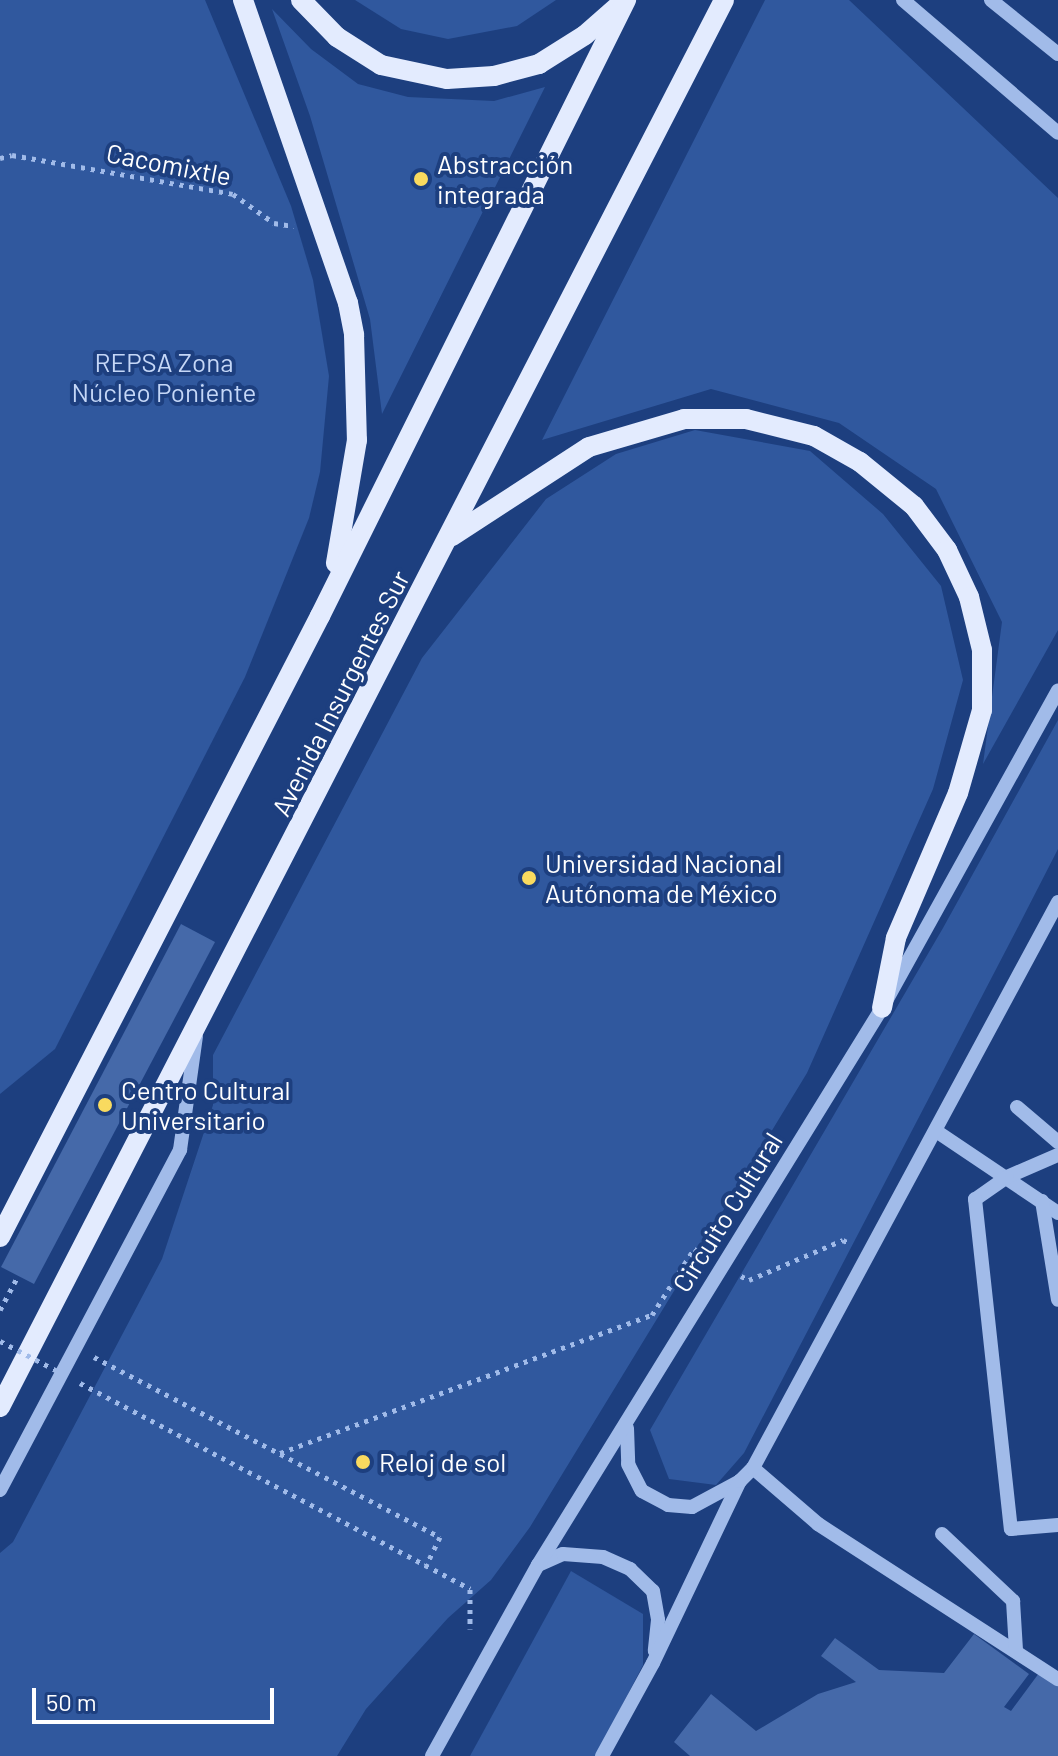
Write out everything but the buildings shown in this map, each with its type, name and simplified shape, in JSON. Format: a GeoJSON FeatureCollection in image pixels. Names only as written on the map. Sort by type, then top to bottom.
{"type":"FeatureCollection","features":[{"type":"Feature","properties":{"kind":"main road"},"geometry":{"type":"LineString","coordinates":[[243,0],[348,303],[359,399],[349,509],[320,616]]}},
{"type":"Feature","properties":{"kind":"main road"},"geometry":{"type":"LineString","coordinates":[[301,0],[337,37],[381,65],[425,78],[471,79],[539,64],[585,35],[625,0]]}},
{"type":"Feature","properties":{"kind":"main road","name":"Avenida Insurgentes Sur"},"geometry":{"type":"LineString","coordinates":[[0,1237],[320,616],[625,0]]}},
{"type":"Feature","properties":{"kind":"main road","name":"Avenida Insurgentes Sur"},"geometry":{"type":"LineString","coordinates":[[0,1407],[724,0]]}},
{"type":"Feature","properties":{"kind":"main road"},"geometry":{"type":"LineString","coordinates":[[448,538],[589,447],[684,419],[746,419],[814,436],[860,462],[914,506],[947,550],[969,597],[982,650],[982,710],[958,793],[896,938],[882,1008]]}},
{"type":"Feature","properties":{"kind":"street"},"geometry":{"type":"LineString","coordinates":[[903,0],[1058,133]]}},
{"type":"Feature","properties":{"kind":"street"},"geometry":{"type":"LineString","coordinates":[[991,0],[1058,54]]}},
{"type":"Feature","properties":{"kind":"street"},"geometry":{"type":"LineString","coordinates":[[1034,112],[1058,140]]}},
{"type":"Feature","properties":{"kind":"street","name":"Circuito Cultural"},"geometry":{"type":"LineString","coordinates":[[432,1756],[538,1565],[882,1008],[1058,691]]}},
{"type":"Feature","properties":{"kind":"street"},"geometry":{"type":"LineString","coordinates":[[631,1412],[623,1441],[642,1491],[668,1505],[692,1507],[740,1481],[753,1468],[1058,902]]}},
{"type":"Feature","properties":{"kind":"street"},"geometry":{"type":"LineString","coordinates":[[0,1490],[180,1150],[197,1029]]}},
{"type":"Feature","properties":{"kind":"street"},"geometry":{"type":"LineString","coordinates":[[1017,1107],[1058,1142]]}},
{"type":"Feature","properties":{"kind":"street"},"geometry":{"type":"LineString","coordinates":[[936,1131],[1058,1213]]}},
{"type":"Feature","properties":{"kind":"street"},"geometry":{"type":"LineString","coordinates":[[1058,1155],[1007,1177],[975,1199],[1011,1529],[1058,1525]]}},
{"type":"Feature","properties":{"kind":"street"},"geometry":{"type":"LineString","coordinates":[[1042,1201],[1058,1300]]}},
{"type":"Feature","properties":{"kind":"street"},"geometry":{"type":"LineString","coordinates":[[753,1468],[818,1524],[1058,1679]]}},
{"type":"Feature","properties":{"kind":"street"},"geometry":{"type":"LineString","coordinates":[[602,1756],[653,1663],[740,1481]]}},
{"type":"Feature","properties":{"kind":"street"},"geometry":{"type":"LineString","coordinates":[[942,1534],[1013,1601],[1016,1650]]}},
{"type":"Feature","properties":{"kind":"street"},"geometry":{"type":"LineString","coordinates":[[538,1565],[563,1554],[603,1557],[630,1569],[653,1591],[658,1620],[653,1663]]}},
{"type":"Feature","properties":{"kind":"path","name":"Cacomixtle"},"geometry":{"type":"LineString","coordinates":[[0,158],[12,155],[233,194],[274,223],[323,231]]}},
{"type":"Feature","properties":{"kind":"path"},"geometry":{"type":"LineString","coordinates":[[280,1453],[652,1315],[694,1249],[749,1280],[843,1240],[868,1254]]}},
{"type":"Feature","properties":{"kind":"path"},"geometry":{"type":"LineString","coordinates":[[0,1310],[18,1276]]}},
{"type":"Feature","properties":{"kind":"path"},"geometry":{"type":"LineString","coordinates":[[0,1341],[470,1589],[470,1629]]}},
{"type":"Feature","properties":{"kind":"path"},"geometry":{"type":"LineString","coordinates":[[76,1346],[440,1537],[426,1566]]}},
{"type":"Feature","properties":{"kind":"green space","name":"REPSA Zona Núcleo Poniente"},"geometry":{"type":"Polygon","coordinates":[[[0,0],[205,0],[291,206],[313,280],[329,376],[320,472],[309,518],[245,677],[55,1049],[0,1094],[0,0]]]}},
{"type":"Feature","properties":{"kind":"green space"},"geometry":{"type":"Polygon","coordinates":[[[355,0],[556,0],[517,26],[448,39],[401,29],[355,0]]]}},
{"type":"Feature","properties":{"kind":"green space"},"geometry":{"type":"Polygon","coordinates":[[[765,0],[849,0],[1058,198],[1058,630],[983,764],[1002,622],[936,489],[839,423],[711,389],[542,440],[765,0]]]}},
{"type":"Feature","properties":{"kind":"green space"},"geometry":{"type":"Polygon","coordinates":[[[272,9],[311,49],[358,84],[408,97],[494,101],[545,87],[382,414],[370,319],[310,116],[272,9]]]}},
{"type":"Feature","properties":{"kind":"green space"},"geometry":{"type":"Polygon","coordinates":[[[695,430],[810,451],[883,514],[941,586],[963,680],[933,789],[807,1073],[530,1527],[491,1580],[448,1618],[366,1709],[337,1756],[0,1756],[0,1553],[13,1542],[162,1259],[213,1105],[213,1055],[422,658],[546,499],[616,454],[695,430]]]}},
{"type":"Feature","properties":{"kind":"green space"},"geometry":{"type":"Polygon","coordinates":[[[1058,720],[1058,849],[744,1453],[716,1485],[669,1479],[650,1430],[943,928],[1058,720]]]}},
{"type":"Feature","properties":{"kind":"green space"},"geometry":{"type":"Polygon","coordinates":[[[571,1571],[643,1614],[643,1665],[602,1744],[595,1756],[470,1756],[571,1571]]]}},
{"type":"Feature","properties":{"kind":"place","name":"Abstracción integrada"},"geometry":{"type":"Point","coordinates":[421,179]}},
{"type":"Feature","properties":{"kind":"place","name":"Universidad Nacional Autónoma de México"},"geometry":{"type":"Point","coordinates":[529,878]}},
{"type":"Feature","properties":{"kind":"place","name":"Centro Cultural Universitario"},"geometry":{"type":"Point","coordinates":[105,1105]}},
{"type":"Feature","properties":{"kind":"place","name":"Reloj de sol"},"geometry":{"type":"Point","coordinates":[363,1462]}}]}
